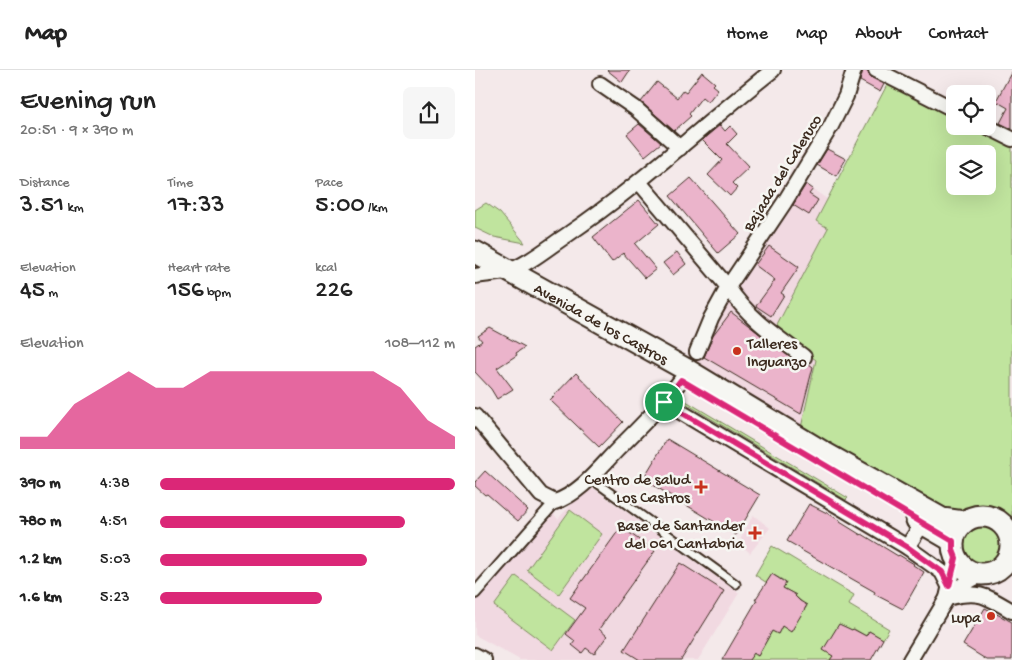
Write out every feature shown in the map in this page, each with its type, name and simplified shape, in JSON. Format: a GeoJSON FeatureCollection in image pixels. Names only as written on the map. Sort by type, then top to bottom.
{"type":"FeatureCollection","features":[{"type":"Feature","properties":{"kind":"main road","name":"Avenida de los Castros"},"geometry":{"type":"LineString","coordinates":[[485,266],[540,289],[687,370],[826,454],[942,519],[964,522]]}},
{"type":"Feature","properties":{"kind":"main road","name":"Avenida de los Castros"},"geometry":{"type":"LineString","coordinates":[[485,266],[923,523],[955,550]]}},
{"type":"Feature","properties":{"kind":"main road"},"geometry":{"type":"LineString","coordinates":[[983,516],[993,518],[1008,532],[1011,541],[1011,552],[997,574],[966,569],[955,550],[957,530],[964,522],[983,516]]}},
{"type":"Feature","properties":{"kind":"street"},"geometry":{"type":"LineString","coordinates":[[485,266],[537,255],[609,206],[773,70]]}},
{"type":"Feature","properties":{"kind":"street","name":"Bajada del Caleruco"},"geometry":{"type":"LineString","coordinates":[[697,352],[711,318],[728,287],[784,203],[831,126],[846,96],[854,70]]}},
{"type":"Feature","properties":{"kind":"street"},"geometry":{"type":"LineString","coordinates":[[876,70],[946,105]]}},
{"type":"Feature","properties":{"kind":"street"},"geometry":{"type":"LineString","coordinates":[[600,84],[635,108],[680,148]]}},
{"type":"Feature","properties":{"kind":"street"},"geometry":{"type":"LineString","coordinates":[[996,131],[1012,139]]}},
{"type":"Feature","properties":{"kind":"street"},"geometry":{"type":"LineString","coordinates":[[639,182],[728,287],[736,300],[776,336],[804,357]]}},
{"type":"Feature","properties":{"kind":"street"},"geometry":{"type":"LineString","coordinates":[[485,266],[502,260],[537,255]]}},
{"type":"Feature","properties":{"kind":"street"},"geometry":{"type":"LineString","coordinates":[[537,255],[533,270],[540,289]]}},
{"type":"Feature","properties":{"kind":"street"},"geometry":{"type":"LineString","coordinates":[[475,593],[555,502],[572,494],[589,478],[664,402],[681,380]]}},
{"type":"Feature","properties":{"kind":"street"},"geometry":{"type":"LineString","coordinates":[[664,402],[907,547],[942,572],[948,592]]}},
{"type":"Feature","properties":{"kind":"street"},"geometry":{"type":"LineString","coordinates":[[475,416],[541,495],[555,502]]}},
{"type":"Feature","properties":{"kind":"street"},"geometry":{"type":"LineString","coordinates":[[907,547],[923,523]]}},
{"type":"Feature","properties":{"kind":"street"},"geometry":{"type":"LineString","coordinates":[[909,658],[948,592],[955,550]]}},
{"type":"Feature","properties":{"kind":"street"},"geometry":{"type":"LineString","coordinates":[[948,592],[966,583],[997,574]]}},
{"type":"Feature","properties":{"kind":"street"},"geometry":{"type":"LineString","coordinates":[[948,592],[988,596],[1012,611]]}},
{"type":"Feature","properties":{"kind":"street"},"geometry":{"type":"LineString","coordinates":[[475,655],[484,660]]}},
{"type":"Feature","properties":{"kind":"lane"},"geometry":{"type":"LineString","coordinates":[[589,478],[737,584]]}},
{"type":"Feature","properties":{"kind":"shaded area"},"geometry":{"type":"Polygon","coordinates":[[[802,182],[827,199],[816,221],[828,228],[775,329],[816,360],[801,428],[686,359],[694,350],[710,304],[802,182]]]}},
{"type":"Feature","properties":{"kind":"shaded area"},"geometry":{"type":"Polygon","coordinates":[[[589,485],[739,593],[698,660],[520,660],[475,635],[475,599],[552,512],[558,519],[589,485]]]}},
{"type":"Feature","properties":{"kind":"shaded area","name":"Base de Santander del 061 Cantabria"},"geometry":{"type":"Polygon","coordinates":[[[753,515],[770,528],[750,553],[740,544],[741,538],[753,515]]]}},
{"type":"Feature","properties":{"kind":"green space"},"geometry":{"type":"Polygon","coordinates":[[[888,83],[946,112],[946,135],[991,135],[1012,146],[1012,524],[1000,513],[987,509],[953,511],[938,509],[801,428],[816,360],[775,329],[828,228],[816,221],[888,83]]]}},
{"type":"Feature","properties":{"kind":"green space"},"geometry":{"type":"Polygon","coordinates":[[[486,203],[500,213],[525,243],[494,237],[475,228],[475,210],[486,203]]]}},
{"type":"Feature","properties":{"kind":"green space"},"geometry":{"type":"Polygon","coordinates":[[[681,398],[848,498],[846,500],[680,400],[681,398]]]}},
{"type":"Feature","properties":{"kind":"green space"},"geometry":{"type":"Polygon","coordinates":[[[570,510],[602,534],[559,594],[527,570],[570,510]]]}},
{"type":"Feature","properties":{"kind":"green space"},"geometry":{"type":"Polygon","coordinates":[[[982,527],[995,532],[1000,545],[995,558],[982,563],[969,558],[964,545],[969,532],[982,527]]]}},
{"type":"Feature","properties":{"kind":"green space"},"geometry":{"type":"Polygon","coordinates":[[[772,546],[854,595],[849,605],[889,629],[883,639],[869,631],[866,636],[854,629],[839,625],[824,650],[833,656],[830,660],[748,660],[752,653],[758,656],[772,631],[778,634],[782,626],[792,631],[800,611],[803,612],[807,606],[796,595],[783,588],[786,582],[772,574],[767,583],[755,575],[772,546]]]}},
{"type":"Feature","properties":{"kind":"green space"},"geometry":{"type":"Polygon","coordinates":[[[516,576],[575,620],[553,650],[494,606],[516,576]]]}},
{"type":"Feature","properties":{"kind":"building"},"geometry":{"type":"Polygon","coordinates":[[[607,70],[630,70],[622,82],[607,70]]]}},
{"type":"Feature","properties":{"kind":"building"},"geometry":{"type":"Polygon","coordinates":[[[863,70],[867,71],[872,78],[884,84],[880,92],[860,81],[863,70]]]}},
{"type":"Feature","properties":{"kind":"building"},"geometry":{"type":"Polygon","coordinates":[[[1012,71],[1012,129],[1000,123],[1008,108],[996,101],[1012,71]]]}},
{"type":"Feature","properties":{"kind":"building"},"geometry":{"type":"Polygon","coordinates":[[[702,72],[715,83],[713,85],[718,89],[708,102],[702,97],[689,114],[691,116],[674,131],[641,102],[657,82],[677,98],[683,90],[686,92],[702,72]]]}},
{"type":"Feature","properties":{"kind":"building"},"geometry":{"type":"Polygon","coordinates":[[[639,124],[661,143],[645,156],[627,134],[639,124]]]}},
{"type":"Feature","properties":{"kind":"building"},"geometry":{"type":"Polygon","coordinates":[[[720,125],[725,131],[730,126],[737,134],[727,144],[749,167],[732,183],[737,188],[730,196],[708,175],[722,160],[702,140],[720,125]]]}},
{"type":"Feature","properties":{"kind":"building"},"geometry":{"type":"Polygon","coordinates":[[[827,149],[846,159],[836,176],[817,165],[827,149]]]}},
{"type":"Feature","properties":{"kind":"building"},"geometry":{"type":"Polygon","coordinates":[[[691,178],[740,234],[718,253],[670,196],[691,178]]]}},
{"type":"Feature","properties":{"kind":"building"},"geometry":{"type":"Polygon","coordinates":[[[806,184],[813,189],[809,194],[818,200],[809,215],[793,205],[806,184]]]}},
{"type":"Feature","properties":{"kind":"building"},"geometry":{"type":"Polygon","coordinates":[[[639,200],[659,224],[635,244],[656,269],[645,278],[623,253],[612,262],[593,237],[639,200]]]}},
{"type":"Feature","properties":{"kind":"building"},"geometry":{"type":"Polygon","coordinates":[[[769,246],[799,267],[781,293],[784,295],[771,316],[756,306],[775,280],[755,265],[769,246]]]}},
{"type":"Feature","properties":{"kind":"building"},"geometry":{"type":"Polygon","coordinates":[[[677,252],[686,264],[673,275],[663,263],[677,252]]]}},
{"type":"Feature","properties":{"kind":"building"},"geometry":{"type":"Polygon","coordinates":[[[731,312],[799,364],[804,366],[809,364],[813,367],[801,414],[704,357],[713,336],[731,312]]]}},
{"type":"Feature","properties":{"kind":"building"},"geometry":{"type":"Polygon","coordinates":[[[490,328],[525,347],[516,353],[517,355],[497,368],[513,389],[497,399],[491,389],[475,372],[475,346],[482,341],[478,336],[490,328]]]}},
{"type":"Feature","properties":{"kind":"building"},"geometry":{"type":"Polygon","coordinates":[[[576,373],[623,422],[599,447],[550,400],[576,373]]]}},
{"type":"Feature","properties":{"kind":"building","name":"Centro de salud Los Castros"},"geometry":{"type":"Polygon","coordinates":[[[667,439],[760,495],[736,535],[643,479],[667,439]]]}},
{"type":"Feature","properties":{"kind":"building"},"geometry":{"type":"Polygon","coordinates":[[[485,471],[528,510],[518,521],[475,486],[475,482],[485,471]]]}},
{"type":"Feature","properties":{"kind":"building"},"geometry":{"type":"Polygon","coordinates":[[[809,504],[899,555],[924,572],[903,609],[874,594],[875,592],[787,541],[809,504]]]}},
{"type":"Feature","properties":{"kind":"building"},"geometry":{"type":"Polygon","coordinates":[[[621,527],[655,551],[599,629],[607,636],[594,654],[586,648],[582,653],[572,645],[575,641],[566,634],[585,608],[570,598],[621,527]]]}},
{"type":"Feature","properties":{"kind":"building"},"geometry":{"type":"Polygon","coordinates":[[[680,563],[724,591],[681,660],[640,660],[624,650],[680,563]]]}},
{"type":"Feature","properties":{"kind":"building"},"geometry":{"type":"Polygon","coordinates":[[[772,574],[786,583],[783,588],[796,595],[800,601],[807,605],[791,632],[782,626],[778,634],[772,631],[758,656],[754,653],[749,660],[722,660],[757,600],[755,600],[772,574]]]}},
{"type":"Feature","properties":{"kind":"building"},"geometry":{"type":"Polygon","coordinates":[[[985,608],[1012,622],[1012,660],[987,660],[963,645],[985,608]]]}},
{"type":"Feature","properties":{"kind":"building"},"geometry":{"type":"Polygon","coordinates":[[[839,624],[866,636],[869,631],[883,639],[871,660],[830,660],[833,656],[823,650],[839,624]]]}},
{"type":"Feature","properties":{"kind":"place","name":"Talleres Inguanzo"},"geometry":{"type":"Point","coordinates":[737,351]}},
{"type":"Feature","properties":{"kind":"place","name":"Centro de salud Los Castros"},"geometry":{"type":"Point","coordinates":[701,487]}},
{"type":"Feature","properties":{"kind":"place","name":"Base de Santander del 061 Cantabria"},"geometry":{"type":"Point","coordinates":[755,533]}},
{"type":"Feature","properties":{"kind":"place","name":"Lupa"},"geometry":{"type":"Point","coordinates":[991,616]}},
{"type":"Feature","properties":{"kind":"route"},"geometry":{"type":"LineString","coordinates":[[681,380],[953,541],[953,550],[956,558],[949,586],[942,572],[907,547],[664,402],[681,380]]}}]}
